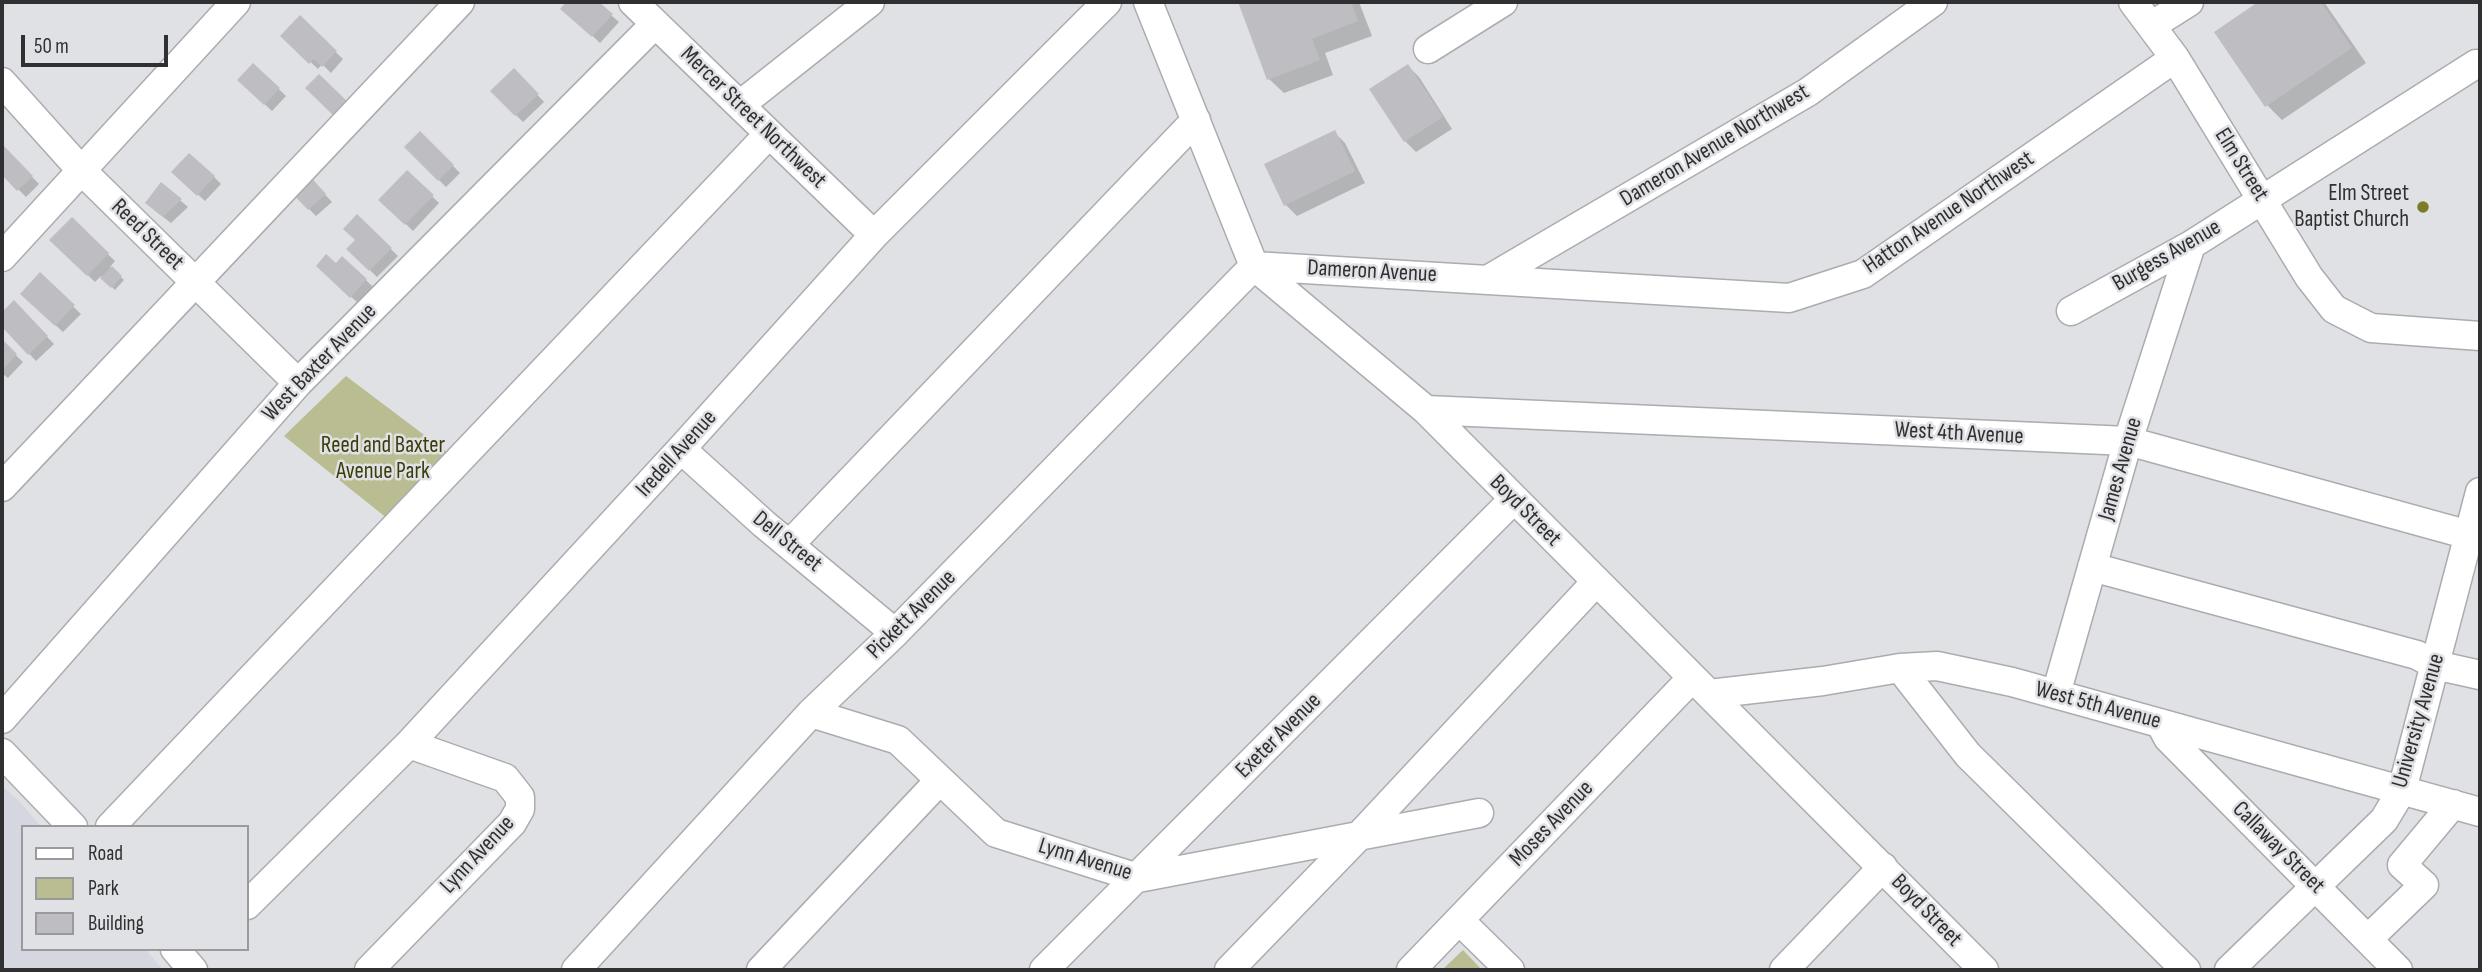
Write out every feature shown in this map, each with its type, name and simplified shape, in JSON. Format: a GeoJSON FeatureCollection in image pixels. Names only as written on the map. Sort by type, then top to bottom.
{"type":"FeatureCollection","features":[{"type":"Feature","properties":{"kind":"street"},"geometry":{"type":"LineString","coordinates":[[2,257],[236,2]]}},
{"type":"Feature","properties":{"kind":"street"},"geometry":{"type":"LineString","coordinates":[[2,487],[460,2]]}},
{"type":"Feature","properties":{"kind":"street","name":"Mercer Street Northwest"},"geometry":{"type":"LineString","coordinates":[[633,2],[874,235]]}},
{"type":"Feature","properties":{"kind":"street","name":"Iredell Avenue"},"geometry":{"type":"LineString","coordinates":[[248,904],[409,744],[874,235],[1107,2]]}},
{"type":"Feature","properties":{"kind":"street","name":"Boyd Street"},"geometry":{"type":"LineString","coordinates":[[1148,2],[1254,266],[1426,410],[1984,970]]}},
{"type":"Feature","properties":{"kind":"street"},"geometry":{"type":"LineString","coordinates":[[1428,49],[1503,2]]}},
{"type":"Feature","properties":{"kind":"street","name":"Dameron Avenue Northwest"},"geometry":{"type":"LineString","coordinates":[[1489,279],[1808,92],[1933,2]]}},
{"type":"Feature","properties":{"kind":"street","name":"Elm Street"},"geometry":{"type":"LineString","coordinates":[[2133,2],[2175,58],[2309,277],[2334,309],[2371,328],[2480,336]]}},
{"type":"Feature","properties":{"kind":"street"},"geometry":{"type":"LineString","coordinates":[[2151,26],[2189,2]]}},
{"type":"Feature","properties":{"kind":"street"},"geometry":{"type":"LineString","coordinates":[[740,105],[849,7]]}},
{"type":"Feature","properties":{"kind":"street","name":"West Baxter Avenue"},"geometry":{"type":"LineString","coordinates":[[2,719],[298,383],[655,24]]}},
{"type":"Feature","properties":{"kind":"street","name":"Hatton Avenue Northwest"},"geometry":{"type":"LineString","coordinates":[[1489,279],[1789,298],[1814,290],[1863,274],[2175,58]]}},
{"type":"Feature","properties":{"kind":"street","name":"Burgess Avenue"},"geometry":{"type":"LineString","coordinates":[[2071,311],[2191,245],[2476,64]]}},
{"type":"Feature","properties":{"kind":"street","name":"Reed Street"},"geometry":{"type":"LineString","coordinates":[[2,82],[81,170],[298,383]]}},
{"type":"Feature","properties":{"kind":"street"},"geometry":{"type":"LineString","coordinates":[[789,545],[1196,120]]}},
{"type":"Feature","properties":{"kind":"street"},"geometry":{"type":"LineString","coordinates":[[112,825],[769,134]]}},
{"type":"Feature","properties":{"kind":"street","name":"James Avenue"},"geometry":{"type":"LineString","coordinates":[[2056,694],[2128,442],[2191,245]]}},
{"type":"Feature","properties":{"kind":"street","name":"Dameron Avenue"},"geometry":{"type":"LineString","coordinates":[[1254,266],[1489,279]]}},
{"type":"Feature","properties":{"kind":"street","name":"Pickett Avenue"},"geometry":{"type":"LineString","coordinates":[[580,969],[811,713],[895,633],[1254,266]]}},
{"type":"Feature","properties":{"kind":"street","name":"West 4th Avenue"},"geometry":{"type":"LineString","coordinates":[[1426,410],[2128,442],[2474,537]]}},
{"type":"Feature","properties":{"kind":"street","name":"Dell Street"},"geometry":{"type":"LineString","coordinates":[[681,449],[789,545],[895,633]]}},
{"type":"Feature","properties":{"kind":"street","name":"University Avenue"},"geometry":{"type":"LineString","coordinates":[[2229,970],[2384,820],[2402,790],[2435,665],[2474,537],[2480,492]]}},
{"type":"Feature","properties":{"kind":"street","name":"Exeter Avenue"},"geometry":{"type":"LineString","coordinates":[[1044,970],[1513,500]]}},
{"type":"Feature","properties":{"kind":"street"},"geometry":{"type":"LineString","coordinates":[[2092,567],[2417,654],[2435,665],[2480,675]]}},
{"type":"Feature","properties":{"kind":"street"},"geometry":{"type":"LineString","coordinates":[[1229,970],[1359,836],[1596,582]]}},
{"type":"Feature","properties":{"kind":"street","name":"West 5th Avenue"},"geometry":{"type":"LineString","coordinates":[[1701,686],[1823,681],[1899,668],[1937,666],[1980,673],[2480,812]]}},
{"type":"Feature","properties":{"kind":"street"},"geometry":{"type":"LineString","coordinates":[[1899,668],[1968,755],[2186,970]]}},
{"type":"Feature","properties":{"kind":"street","name":"Moses Avenue"},"geometry":{"type":"LineString","coordinates":[[1411,970],[1701,686]]}},
{"type":"Feature","properties":{"kind":"street","name":"Lynn Avenue"},"geometry":{"type":"LineString","coordinates":[[811,713],[898,740],[996,833],[1138,878],[1479,813]]}},
{"type":"Feature","properties":{"kind":"street","name":"Callaway Street"},"geometry":{"type":"LineString","coordinates":[[2160,723],[2168,738],[2399,970]]}},
{"type":"Feature","properties":{"kind":"street","name":"Lynn Avenue"},"geometry":{"type":"LineString","coordinates":[[369,970],[512,823],[520,809],[520,797],[505,778],[409,744]]}},
{"type":"Feature","properties":{"kind":"street"},"geometry":{"type":"LineString","coordinates":[[2,752],[71,825]]}},
{"type":"Feature","properties":{"kind":"street"},"geometry":{"type":"LineString","coordinates":[[761,970],[940,780]]}},
{"type":"Feature","properties":{"kind":"street"},"geometry":{"type":"LineString","coordinates":[[2402,865],[2453,804]]}},
{"type":"Feature","properties":{"kind":"street"},"geometry":{"type":"LineString","coordinates":[[2368,836],[2424,886],[2368,939]]}},
{"type":"Feature","properties":{"kind":"street"},"geometry":{"type":"LineString","coordinates":[[1784,970],[1883,867]]}},
{"type":"Feature","properties":{"kind":"street"},"geometry":{"type":"LineString","coordinates":[[1460,920],[1510,970]]}},
{"type":"Feature","properties":{"kind":"shaded area"},"geometry":{"type":"Polygon","coordinates":[[[2,786],[39,825],[21,825],[21,951],[147,951],[163,970],[2,970],[2,786]]]}},
{"type":"Feature","properties":{"kind":"green space","name":"Reed and Baxter Avenue Park"},"geometry":{"type":"Polygon","coordinates":[[[346,376],[452,456],[393,523],[284,436],[346,376]]]}},
{"type":"Feature","properties":{"kind":"green space"},"geometry":{"type":"Polygon","coordinates":[[[1463,950],[1482,970],[1442,970],[1463,950]]]}},
{"type":"Feature","properties":{"kind":"building"},"geometry":{"type":"Polygon","coordinates":[[[566,2],[599,2],[613,14],[592,37],[560,9],[566,2]]]}},
{"type":"Feature","properties":{"kind":"building"},"geometry":{"type":"Polygon","coordinates":[[[1238,2],[1351,2],[1358,21],[1312,39],[1320,60],[1267,80],[1238,2]]]}},
{"type":"Feature","properties":{"kind":"building"},"geometry":{"type":"Polygon","coordinates":[[[2258,2],[2321,2],[2352,48],[2265,107],[2214,32],[2258,2]]]}},
{"type":"Feature","properties":{"kind":"building"},"geometry":{"type":"Polygon","coordinates":[[[300,15],[337,51],[322,67],[314,59],[309,64],[280,36],[300,15]]]}},
{"type":"Feature","properties":{"kind":"building"},"geometry":{"type":"Polygon","coordinates":[[[253,63],[280,88],[264,105],[237,80],[253,63]]]}},
{"type":"Feature","properties":{"kind":"building"},"geometry":{"type":"Polygon","coordinates":[[[1408,64],[1443,117],[1404,142],[1369,89],[1408,64]]]}},
{"type":"Feature","properties":{"kind":"building"},"geometry":{"type":"Polygon","coordinates":[[[514,68],[539,94],[515,116],[490,91],[514,68]]]}},
{"type":"Feature","properties":{"kind":"building"},"geometry":{"type":"Polygon","coordinates":[[[319,74],[348,102],[334,116],[305,88],[319,74]]]}},
{"type":"Feature","properties":{"kind":"building"},"geometry":{"type":"Polygon","coordinates":[[[1335,130],[1355,171],[1284,206],[1264,164],[1335,130]]]}},
{"type":"Feature","properties":{"kind":"building"},"geometry":{"type":"Polygon","coordinates":[[[420,131],[454,165],[438,181],[404,147],[420,131]]]}},
{"type":"Feature","properties":{"kind":"building"},"geometry":{"type":"Polygon","coordinates":[[[2,144],[33,176],[17,191],[2,175],[2,144]]]}},
{"type":"Feature","properties":{"kind":"building"},"geometry":{"type":"Polygon","coordinates":[[[189,153],[215,176],[197,196],[171,172],[189,153]]]}},
{"type":"Feature","properties":{"kind":"building"},"geometry":{"type":"Polygon","coordinates":[[[407,170],[434,195],[405,225],[378,200],[407,170]]]}},
{"type":"Feature","properties":{"kind":"building"},"geometry":{"type":"Polygon","coordinates":[[[308,174],[326,194],[308,210],[289,190],[308,174]]]}},
{"type":"Feature","properties":{"kind":"building"},"geometry":{"type":"Polygon","coordinates":[[[161,182],[182,199],[163,217],[145,203],[161,182]]]}},
{"type":"Feature","properties":{"kind":"building"},"geometry":{"type":"Polygon","coordinates":[[[357,214],[392,248],[369,271],[346,249],[355,240],[343,229],[357,214]]]}},
{"type":"Feature","properties":{"kind":"building"},"geometry":{"type":"Polygon","coordinates":[[[72,217],[109,253],[87,276],[49,240],[72,217]]]}},
{"type":"Feature","properties":{"kind":"building"},"geometry":{"type":"Polygon","coordinates":[[[326,254],[336,263],[342,256],[367,279],[350,298],[316,266],[326,254]]]}},
{"type":"Feature","properties":{"kind":"building"},"geometry":{"type":"Polygon","coordinates":[[[112,266],[122,276],[111,288],[100,278],[112,266]]]}},
{"type":"Feature","properties":{"kind":"building"},"geometry":{"type":"Polygon","coordinates":[[[40,272],[75,305],[55,326],[20,294],[40,272]]]}},
{"type":"Feature","properties":{"kind":"building"},"geometry":{"type":"Polygon","coordinates":[[[14,300],[48,336],[28,355],[2,327],[2,312],[14,300]]]}},
{"type":"Feature","properties":{"kind":"building"},"geometry":{"type":"Polygon","coordinates":[[[2,339],[17,354],[2,370],[2,339]]]}},
{"type":"Feature","properties":{"kind":"place","name":"Elm Street Baptist Church"},"geometry":{"type":"Point","coordinates":[2423,207]}}]}
